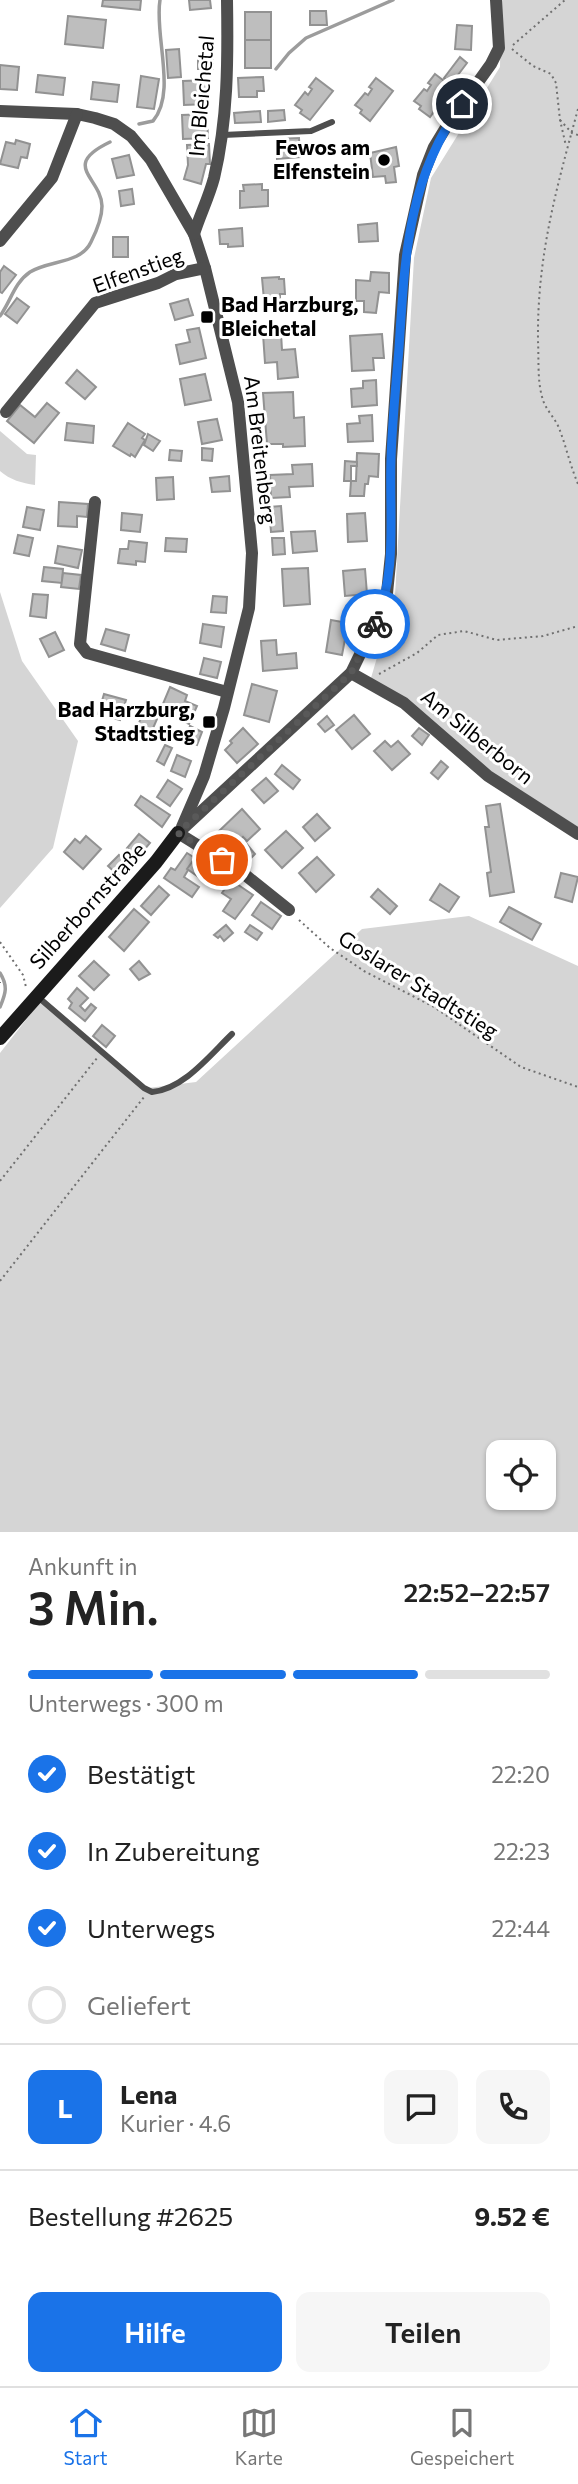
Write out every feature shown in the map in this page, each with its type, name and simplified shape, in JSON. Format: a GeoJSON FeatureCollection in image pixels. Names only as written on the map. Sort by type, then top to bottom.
{"type":"FeatureCollection","features":[{"type":"Feature","properties":{"kind":"street","name":"Im Bleichetal"},"geometry":{"type":"LineString","coordinates":[[194,234],[213,181],[223,135],[228,66],[227,0]]}},
{"type":"Feature","properties":{"kind":"street"},"geometry":{"type":"LineString","coordinates":[[289,910],[244,874],[178,833],[351,673],[387,593],[391,554],[391,459],[405,255],[423,175],[434,147],[504,47],[496,0]]}},
{"type":"Feature","properties":{"kind":"street","name":"Am Breitenberg"},"geometry":{"type":"LineString","coordinates":[[0,111],[77,114],[114,124],[131,136],[151,160],[194,234],[205,268],[238,402],[252,553],[249,608],[228,692],[204,776],[178,833]]}},
{"type":"Feature","properties":{"kind":"street"},"geometry":{"type":"LineString","coordinates":[[0,241],[52,178],[77,114]]}},
{"type":"Feature","properties":{"kind":"street","name":"Elfenstieg"},"geometry":{"type":"LineString","coordinates":[[6,412],[95,303],[158,283],[176,274],[205,268]]}},
{"type":"Feature","properties":{"kind":"street"},"geometry":{"type":"LineString","coordinates":[[95,502],[80,644],[82,649],[88,653],[228,692]]}},
{"type":"Feature","properties":{"kind":"street","name":"Am Silberborn"},"geometry":{"type":"LineString","coordinates":[[351,673],[404,702],[488,776],[578,834]]}},
{"type":"Feature","properties":{"kind":"street","name":"Silberbornstraße"},"geometry":{"type":"LineString","coordinates":[[0,1038],[156,862],[178,833]]}},
{"type":"Feature","properties":{"kind":"lane"},"geometry":{"type":"LineString","coordinates":[[223,135],[311,131],[332,122]]}},
{"type":"Feature","properties":{"kind":"lane"},"geometry":{"type":"LineString","coordinates":[[32,1000],[102,1052],[148,1091],[161,1091],[183,1080],[232,1034]]}},
{"type":"Feature","properties":{"kind":"path"},"geometry":{"type":"LineString","coordinates":[[565,0],[504,47],[551,75],[556,83],[560,120],[567,149]]}},
{"type":"Feature","properties":{"kind":"path"},"geometry":{"type":"LineString","coordinates":[[578,109],[547,228],[540,278],[539,365],[543,401],[558,425],[578,484]]}},
{"type":"Feature","properties":{"kind":"path"},"geometry":{"type":"LineString","coordinates":[[560,120],[572,133],[578,135]]}},
{"type":"Feature","properties":{"kind":"path"},"geometry":{"type":"LineString","coordinates":[[375,676],[417,653],[438,635],[464,631],[497,640],[543,636],[578,626]]}},
{"type":"Feature","properties":{"kind":"path","name":"Goslarer Stadtstieg"},"geometry":{"type":"LineString","coordinates":[[289,910],[330,948],[364,971],[435,1007],[521,1067],[578,1087]]}},
{"type":"Feature","properties":{"kind":"path"},"geometry":{"type":"LineString","coordinates":[[0,942],[18,968],[32,1000]]}},
{"type":"Feature","properties":{"kind":"path"},"geometry":{"type":"LineString","coordinates":[[0,1181],[102,1052]]}},
{"type":"Feature","properties":{"kind":"path"},"geometry":{"type":"LineString","coordinates":[[0,1282],[148,1091]]}},
{"type":"Feature","properties":{"kind":"shaded area"},"geometry":{"type":"Polygon","coordinates":[[[501,0],[578,0],[578,827],[496,775],[371,678],[395,596],[414,258],[431,178],[500,67],[501,0]]]}},
{"type":"Feature","properties":{"kind":"shaded area"},"geometry":{"type":"Polygon","coordinates":[[[0,431],[27,454],[36,455],[35,485],[16,481],[0,471],[0,431]]]}},
{"type":"Feature","properties":{"kind":"shaded area"},"geometry":{"type":"Polygon","coordinates":[[[0,592],[22,661],[78,741],[53,848],[0,908],[0,592]]]}},
{"type":"Feature","properties":{"kind":"shaded area"},"geometry":{"type":"Polygon","coordinates":[[[469,916],[578,966],[578,1532],[0,1532],[0,1053],[43,998],[148,1088],[196,1082],[362,929],[469,916]]]}},
{"type":"Feature","properties":{"kind":"building"},"geometry":{"type":"Polygon","coordinates":[[[103,0],[141,0],[140,10],[102,6],[103,0]]]}},
{"type":"Feature","properties":{"kind":"building"},"geometry":{"type":"Polygon","coordinates":[[[189,0],[210,0],[211,8],[190,10],[189,0]]]}},
{"type":"Feature","properties":{"kind":"building"},"geometry":{"type":"Polygon","coordinates":[[[310,11],[326,11],[327,25],[310,25],[310,11]]]}},
{"type":"Feature","properties":{"kind":"building"},"geometry":{"type":"Polygon","coordinates":[[[245,12],[271,12],[271,40],[245,40],[245,12]]]}},
{"type":"Feature","properties":{"kind":"building"},"geometry":{"type":"Polygon","coordinates":[[[68,16],[106,20],[103,48],[65,44],[68,16]]]}},
{"type":"Feature","properties":{"kind":"building"},"geometry":{"type":"Polygon","coordinates":[[[457,25],[472,26],[471,50],[455,49],[457,25]]]}},
{"type":"Feature","properties":{"kind":"building"},"geometry":{"type":"Polygon","coordinates":[[[245,40],[271,40],[271,68],[245,68],[245,40]]]}},
{"type":"Feature","properties":{"kind":"building"},"geometry":{"type":"Polygon","coordinates":[[[179,49],[181,77],[168,78],[166,50],[179,49]]]}},
{"type":"Feature","properties":{"kind":"building"},"geometry":{"type":"Polygon","coordinates":[[[198,56],[213,56],[213,69],[198,69],[198,56]]]}},
{"type":"Feature","properties":{"kind":"building"},"geometry":{"type":"Polygon","coordinates":[[[460,57],[467,63],[451,84],[444,78],[460,57]]]}},
{"type":"Feature","properties":{"kind":"building"},"geometry":{"type":"Polygon","coordinates":[[[0,65],[19,67],[17,90],[0,89],[0,65]]]}},
{"type":"Feature","properties":{"kind":"building"},"geometry":{"type":"Polygon","coordinates":[[[435,74],[452,87],[430,117],[419,109],[421,106],[414,101],[424,89],[427,91],[431,85],[428,83],[435,74]]]}},
{"type":"Feature","properties":{"kind":"building"},"geometry":{"type":"Polygon","coordinates":[[[38,75],[65,78],[63,95],[36,92],[38,75]]]}},
{"type":"Feature","properties":{"kind":"building"},"geometry":{"type":"Polygon","coordinates":[[[141,76],[159,79],[154,109],[137,107],[141,76]]]}},
{"type":"Feature","properties":{"kind":"building"},"geometry":{"type":"Polygon","coordinates":[[[263,77],[264,91],[257,91],[257,97],[239,97],[238,78],[263,77]]]}},
{"type":"Feature","properties":{"kind":"building"},"geometry":{"type":"Polygon","coordinates":[[[316,78],[333,91],[310,120],[300,113],[302,110],[295,105],[305,92],[308,95],[312,89],[309,87],[316,78]]]}},
{"type":"Feature","properties":{"kind":"building"},"geometry":{"type":"Polygon","coordinates":[[[376,78],[393,91],[370,121],[355,105],[365,93],[368,95],[372,89],[369,87],[376,78]]]}},
{"type":"Feature","properties":{"kind":"building"},"geometry":{"type":"Polygon","coordinates":[[[208,80],[209,104],[184,105],[183,81],[208,80]]]}},
{"type":"Feature","properties":{"kind":"building"},"geometry":{"type":"Polygon","coordinates":[[[93,82],[119,85],[117,102],[91,99],[93,82]]]}},
{"type":"Feature","properties":{"kind":"building"},"geometry":{"type":"Polygon","coordinates":[[[284,110],[285,120],[268,122],[268,111],[284,110]]]}},
{"type":"Feature","properties":{"kind":"building"},"geometry":{"type":"Polygon","coordinates":[[[260,111],[261,122],[235,123],[234,113],[260,111]]]}},
{"type":"Feature","properties":{"kind":"building"},"geometry":{"type":"Polygon","coordinates":[[[207,114],[208,138],[183,139],[182,115],[207,114]]]}},
{"type":"Feature","properties":{"kind":"building"},"geometry":{"type":"Polygon","coordinates":[[[299,138],[300,157],[277,159],[276,139],[299,138]]]}},
{"type":"Feature","properties":{"kind":"building"},"geometry":{"type":"Polygon","coordinates":[[[16,140],[30,144],[27,158],[21,157],[18,168],[0,164],[6,142],[15,144],[16,140]]]}},
{"type":"Feature","properties":{"kind":"building"},"geometry":{"type":"Polygon","coordinates":[[[209,144],[210,164],[206,164],[201,184],[184,179],[188,165],[187,145],[209,144]]]}},
{"type":"Feature","properties":{"kind":"building","name":"Fewos am Elfenstein"},"geometry":{"type":"Polygon","coordinates":[[[396,147],[399,166],[394,167],[396,182],[386,183],[385,176],[373,177],[370,153],[396,147]]]}},
{"type":"Feature","properties":{"kind":"building"},"geometry":{"type":"Polygon","coordinates":[[[129,155],[134,175],[117,178],[112,159],[129,155]]]}},
{"type":"Feature","properties":{"kind":"building"},"geometry":{"type":"Polygon","coordinates":[[[262,184],[262,190],[268,190],[268,206],[240,208],[240,191],[244,191],[243,185],[262,184]]]}},
{"type":"Feature","properties":{"kind":"building"},"geometry":{"type":"Polygon","coordinates":[[[132,189],[134,204],[121,206],[119,191],[132,189]]]}},
{"type":"Feature","properties":{"kind":"building"},"geometry":{"type":"Polygon","coordinates":[[[377,223],[378,241],[359,242],[358,225],[377,223]]]}},
{"type":"Feature","properties":{"kind":"building"},"geometry":{"type":"Polygon","coordinates":[[[242,228],[243,246],[228,247],[228,244],[220,244],[219,230],[242,228]]]}},
{"type":"Feature","properties":{"kind":"building"},"geometry":{"type":"Polygon","coordinates":[[[113,237],[128,237],[128,257],[113,257],[113,237]]]}},
{"type":"Feature","properties":{"kind":"building"},"geometry":{"type":"Polygon","coordinates":[[[4,266],[16,275],[2,293],[0,272],[4,266]]]}},
{"type":"Feature","properties":{"kind":"building"},"geometry":{"type":"Polygon","coordinates":[[[371,272],[389,273],[389,293],[379,292],[376,313],[364,312],[364,301],[356,301],[356,280],[370,281],[371,272]]]}},
{"type":"Feature","properties":{"kind":"building"},"geometry":{"type":"Polygon","coordinates":[[[262,278],[284,279],[285,294],[280,294],[280,299],[264,300],[262,278]]]}},
{"type":"Feature","properties":{"kind":"building"},"geometry":{"type":"Polygon","coordinates":[[[17,298],[29,307],[17,323],[5,314],[17,298]]]}},
{"type":"Feature","properties":{"kind":"building"},"geometry":{"type":"Polygon","coordinates":[[[188,299],[193,315],[175,320],[170,304],[188,299]]]}},
{"type":"Feature","properties":{"kind":"building"},"geometry":{"type":"Polygon","coordinates":[[[199,328],[206,358],[180,364],[176,345],[190,342],[187,330],[199,328]]]}},
{"type":"Feature","properties":{"kind":"building"},"geometry":{"type":"Polygon","coordinates":[[[281,333],[282,350],[295,349],[298,377],[278,379],[277,362],[265,363],[263,334],[281,333]]]}},
{"type":"Feature","properties":{"kind":"building"},"geometry":{"type":"Polygon","coordinates":[[[382,334],[384,358],[373,358],[374,370],[352,371],[350,336],[382,334]]]}},
{"type":"Feature","properties":{"kind":"building"},"geometry":{"type":"Polygon","coordinates":[[[77,370],[96,387],[85,399],[66,383],[77,370]]]}},
{"type":"Feature","properties":{"kind":"building"},"geometry":{"type":"Polygon","coordinates":[[[205,374],[211,400],[185,405],[180,379],[205,374]]]}},
{"type":"Feature","properties":{"kind":"building"},"geometry":{"type":"Polygon","coordinates":[[[376,380],[377,405],[352,407],[351,389],[363,388],[363,381],[376,380]]]}},
{"type":"Feature","properties":{"kind":"building"},"geometry":{"type":"Polygon","coordinates":[[[293,392],[294,418],[304,417],[305,446],[283,447],[283,444],[267,444],[263,393],[293,392]]]}},
{"type":"Feature","properties":{"kind":"building"},"geometry":{"type":"Polygon","coordinates":[[[47,403],[59,413],[34,443],[7,421],[20,405],[35,417],[47,403]]]}},
{"type":"Feature","properties":{"kind":"building"},"geometry":{"type":"Polygon","coordinates":[[[372,415],[373,441],[348,442],[347,424],[360,423],[359,416],[372,415]]]}},
{"type":"Feature","properties":{"kind":"building"},"geometry":{"type":"Polygon","coordinates":[[[217,419],[222,440],[202,444],[198,422],[217,419]]]}},
{"type":"Feature","properties":{"kind":"building"},"geometry":{"type":"Polygon","coordinates":[[[67,423],[94,426],[93,443],[65,440],[67,423]]]}},
{"type":"Feature","properties":{"kind":"building"},"geometry":{"type":"Polygon","coordinates":[[[128,423],[145,434],[142,438],[145,440],[135,457],[113,446],[128,423]]]}},
{"type":"Feature","properties":{"kind":"building"},"geometry":{"type":"Polygon","coordinates":[[[148,434],[160,441],[153,451],[144,445],[148,434]]]}},
{"type":"Feature","properties":{"kind":"building"},"geometry":{"type":"Polygon","coordinates":[[[202,448],[213,449],[212,461],[202,460],[202,448]]]}},
{"type":"Feature","properties":{"kind":"building"},"geometry":{"type":"Polygon","coordinates":[[[170,450],[182,451],[181,461],[169,460],[170,450]]]}},
{"type":"Feature","properties":{"kind":"building"},"geometry":{"type":"Polygon","coordinates":[[[357,453],[379,454],[378,477],[369,476],[364,496],[350,496],[351,481],[356,481],[357,453]]]}},
{"type":"Feature","properties":{"kind":"building"},"geometry":{"type":"Polygon","coordinates":[[[345,461],[357,462],[357,466],[351,466],[351,481],[344,481],[345,461]]]}},
{"type":"Feature","properties":{"kind":"building"},"geometry":{"type":"Polygon","coordinates":[[[312,464],[313,486],[289,487],[290,497],[271,498],[270,475],[293,474],[292,465],[312,464]]]}},
{"type":"Feature","properties":{"kind":"building"},"geometry":{"type":"Polygon","coordinates":[[[229,476],[230,491],[212,492],[210,478],[229,476]]]}},
{"type":"Feature","properties":{"kind":"building"},"geometry":{"type":"Polygon","coordinates":[[[173,477],[174,499],[157,500],[156,478],[173,477]]]}},
{"type":"Feature","properties":{"kind":"building"},"geometry":{"type":"Polygon","coordinates":[[[59,502],[88,504],[87,517],[77,516],[77,527],[58,526],[59,502]]]}},
{"type":"Feature","properties":{"kind":"building"},"geometry":{"type":"Polygon","coordinates":[[[281,506],[283,531],[271,532],[269,507],[281,506]]]}},
{"type":"Feature","properties":{"kind":"building"},"geometry":{"type":"Polygon","coordinates":[[[27,507],[44,510],[40,530],[23,527],[27,507]]]}},
{"type":"Feature","properties":{"kind":"building"},"geometry":{"type":"Polygon","coordinates":[[[122,513],[142,515],[140,532],[121,530],[122,513]]]}},
{"type":"Feature","properties":{"kind":"building"},"geometry":{"type":"Polygon","coordinates":[[[365,513],[367,541],[348,542],[347,514],[365,513]]]}},
{"type":"Feature","properties":{"kind":"building"},"geometry":{"type":"Polygon","coordinates":[[[315,531],[317,551],[293,553],[291,532],[315,531]]]}},
{"type":"Feature","properties":{"kind":"building"},"geometry":{"type":"Polygon","coordinates":[[[18,535],[33,538],[29,556],[14,553],[18,535]]]}},
{"type":"Feature","properties":{"kind":"building"},"geometry":{"type":"Polygon","coordinates":[[[166,538],[187,539],[186,552],[165,551],[166,538]]]}},
{"type":"Feature","properties":{"kind":"building"},"geometry":{"type":"Polygon","coordinates":[[[272,538],[284,538],[285,554],[273,555],[272,538]]]}},
{"type":"Feature","properties":{"kind":"building"},"geometry":{"type":"Polygon","coordinates":[[[129,541],[147,543],[145,562],[136,561],[136,565],[118,563],[120,549],[128,549],[129,541]]]}},
{"type":"Feature","properties":{"kind":"building"},"geometry":{"type":"Polygon","coordinates":[[[58,546],[82,550],[78,568],[55,563],[58,546]]]}},
{"type":"Feature","properties":{"kind":"building"},"geometry":{"type":"Polygon","coordinates":[[[44,567],[63,569],[62,583],[42,581],[44,567]]]}},
{"type":"Feature","properties":{"kind":"building"},"geometry":{"type":"Polygon","coordinates":[[[308,568],[310,604],[284,606],[282,569],[308,568]]]}},
{"type":"Feature","properties":{"kind":"building"},"geometry":{"type":"Polygon","coordinates":[[[365,569],[367,594],[345,596],[343,571],[365,569]]]}},
{"type":"Feature","properties":{"kind":"building"},"geometry":{"type":"Polygon","coordinates":[[[63,573],[81,575],[79,589],[61,587],[63,573]]]}},
{"type":"Feature","properties":{"kind":"building"},"geometry":{"type":"Polygon","coordinates":[[[33,594],[48,595],[46,618],[30,616],[33,594]]]}},
{"type":"Feature","properties":{"kind":"building"},"geometry":{"type":"Polygon","coordinates":[[[213,596],[227,597],[226,613],[211,612],[213,596]]]}},
{"type":"Feature","properties":{"kind":"building"},"geometry":{"type":"Polygon","coordinates":[[[331,620],[348,623],[342,655],[326,652],[331,620]]]}},
{"type":"Feature","properties":{"kind":"building"},"geometry":{"type":"Polygon","coordinates":[[[203,624],[224,627],[221,647],[200,643],[203,624]]]}},
{"type":"Feature","properties":{"kind":"building"},"geometry":{"type":"Polygon","coordinates":[[[106,629],[129,635],[125,651],[101,644],[106,629]]]}},
{"type":"Feature","properties":{"kind":"building"},"geometry":{"type":"Polygon","coordinates":[[[55,632],[64,650],[49,657],[40,639],[55,632]]]}},
{"type":"Feature","properties":{"kind":"building"},"geometry":{"type":"Polygon","coordinates":[[[276,640],[277,655],[296,653],[297,668],[263,671],[261,641],[276,640]]]}},
{"type":"Feature","properties":{"kind":"building"},"geometry":{"type":"Polygon","coordinates":[[[204,658],[221,662],[217,678],[200,674],[204,658]]]}},
{"type":"Feature","properties":{"kind":"building"},"geometry":{"type":"Polygon","coordinates":[[[252,684],[277,691],[269,722],[244,715],[252,684]]]}},
{"type":"Feature","properties":{"kind":"building"},"geometry":{"type":"Polygon","coordinates":[[[170,687],[187,695],[185,701],[197,706],[189,724],[160,711],[170,687]]]}},
{"type":"Feature","properties":{"kind":"building"},"geometry":{"type":"Polygon","coordinates":[[[104,694],[126,700],[120,720],[98,714],[104,694]]]}},
{"type":"Feature","properties":{"kind":"building"},"geometry":{"type":"Polygon","coordinates":[[[143,713],[157,719],[151,733],[137,728],[143,713]]]}},
{"type":"Feature","properties":{"kind":"building"},"geometry":{"type":"Polygon","coordinates":[[[354,715],[370,734],[352,749],[336,730],[354,715]]]}},
{"type":"Feature","properties":{"kind":"building"},"geometry":{"type":"Polygon","coordinates":[[[327,716],[334,725],[325,732],[318,724],[327,716]]]}},
{"type":"Feature","properties":{"kind":"building"},"geometry":{"type":"Polygon","coordinates":[[[190,726],[202,732],[197,745],[185,740],[190,726]]]}},
{"type":"Feature","properties":{"kind":"building"},"geometry":{"type":"Polygon","coordinates":[[[243,728],[258,744],[237,763],[225,750],[243,728]]]}},
{"type":"Feature","properties":{"kind":"building"},"geometry":{"type":"Polygon","coordinates":[[[419,728],[429,735],[422,745],[412,736],[419,728]]]}},
{"type":"Feature","properties":{"kind":"building"},"geometry":{"type":"Polygon","coordinates":[[[385,741],[391,747],[398,741],[410,754],[392,770],[374,751],[385,741]]]}},
{"type":"Feature","properties":{"kind":"building"},"geometry":{"type":"Polygon","coordinates":[[[165,745],[172,748],[164,765],[157,761],[165,745]]]}},
{"type":"Feature","properties":{"kind":"building"},"geometry":{"type":"Polygon","coordinates":[[[177,755],[191,761],[185,777],[171,771],[177,755]]]}},
{"type":"Feature","properties":{"kind":"building"},"geometry":{"type":"Polygon","coordinates":[[[441,761],[448,767],[438,779],[431,773],[441,761]]]}},
{"type":"Feature","properties":{"kind":"building"},"geometry":{"type":"Polygon","coordinates":[[[282,765],[300,780],[293,789],[275,774],[282,765]]]}},
{"type":"Feature","properties":{"kind":"building"},"geometry":{"type":"Polygon","coordinates":[[[266,778],[278,791],[264,803],[252,790],[266,778]]]}},
{"type":"Feature","properties":{"kind":"building"},"geometry":{"type":"Polygon","coordinates":[[[168,780],[182,789],[170,806],[157,797],[168,780]]]}},
{"type":"Feature","properties":{"kind":"building"},"geometry":{"type":"Polygon","coordinates":[[[141,796],[170,815],[162,827],[135,805],[141,796]]]}},
{"type":"Feature","properties":{"kind":"building"},"geometry":{"type":"Polygon","coordinates":[[[500,804],[514,892],[490,896],[486,806],[500,804]]]}},
{"type":"Feature","properties":{"kind":"building"},"geometry":{"type":"Polygon","coordinates":[[[242,809],[260,829],[247,841],[243,837],[233,847],[218,832],[242,809]]]}},
{"type":"Feature","properties":{"kind":"building"},"geometry":{"type":"Polygon","coordinates":[[[317,814],[330,828],[315,841],[303,827],[317,814]]]}},
{"type":"Feature","properties":{"kind":"building"},"geometry":{"type":"Polygon","coordinates":[[[286,831],[303,848],[282,868],[265,850],[286,831]]]}},
{"type":"Feature","properties":{"kind":"building"},"geometry":{"type":"Polygon","coordinates":[[[139,834],[150,843],[138,857],[127,848],[139,834]]]}},
{"type":"Feature","properties":{"kind":"building"},"geometry":{"type":"Polygon","coordinates":[[[86,836],[101,849],[83,869],[64,852],[75,839],[80,843],[86,836]]]}},
{"type":"Feature","properties":{"kind":"building"},"geometry":{"type":"Polygon","coordinates":[[[245,842],[255,854],[246,863],[235,851],[245,842]]]}},
{"type":"Feature","properties":{"kind":"building"},"geometry":{"type":"Polygon","coordinates":[[[187,853],[195,858],[184,877],[199,887],[192,897],[164,878],[171,868],[175,870],[187,853]]]}},
{"type":"Feature","properties":{"kind":"building"},"geometry":{"type":"Polygon","coordinates":[[[119,855],[130,865],[119,876],[108,866],[119,855]]]}},
{"type":"Feature","properties":{"kind":"building"},"geometry":{"type":"Polygon","coordinates":[[[197,855],[219,869],[209,884],[187,869],[197,855]]]}},
{"type":"Feature","properties":{"kind":"building"},"geometry":{"type":"Polygon","coordinates":[[[317,857],[334,875],[316,892],[299,873],[317,857]]]}},
{"type":"Feature","properties":{"kind":"building"},"geometry":{"type":"Polygon","coordinates":[[[561,873],[578,877],[572,902],[555,897],[561,873]]]}},
{"type":"Feature","properties":{"kind":"building"},"geometry":{"type":"Polygon","coordinates":[[[231,880],[253,895],[235,919],[223,911],[231,899],[222,893],[231,880]]]}},
{"type":"Feature","properties":{"kind":"building"},"geometry":{"type":"Polygon","coordinates":[[[440,884],[459,897],[449,912],[430,900],[440,884]]]}},
{"type":"Feature","properties":{"kind":"building"},"geometry":{"type":"Polygon","coordinates":[[[159,886],[169,895],[151,915],[141,906],[159,886]]]}},
{"type":"Feature","properties":{"kind":"building"},"geometry":{"type":"Polygon","coordinates":[[[378,889],[397,906],[390,914],[371,897],[378,889]]]}},
{"type":"Feature","properties":{"kind":"building"},"geometry":{"type":"Polygon","coordinates":[[[261,902],[281,916],[272,929],[252,915],[261,902]]]}},
{"type":"Feature","properties":{"kind":"building"},"geometry":{"type":"Polygon","coordinates":[[[509,907],[541,924],[532,940],[500,922],[509,907]]]}},
{"type":"Feature","properties":{"kind":"building"},"geometry":{"type":"Polygon","coordinates":[[[134,909],[149,922],[124,951],[109,937],[134,909]]]}},
{"type":"Feature","properties":{"kind":"building"},"geometry":{"type":"Polygon","coordinates":[[[226,925],[233,933],[224,941],[220,936],[218,938],[214,935],[226,925]]]}},
{"type":"Feature","properties":{"kind":"building"},"geometry":{"type":"Polygon","coordinates":[[[250,925],[262,933],[257,940],[245,932],[250,925]]]}},
{"type":"Feature","properties":{"kind":"building"},"geometry":{"type":"Polygon","coordinates":[[[94,961],[109,975],[94,990],[79,976],[94,961]]]}},
{"type":"Feature","properties":{"kind":"building"},"geometry":{"type":"Polygon","coordinates":[[[139,961],[150,974],[139,980],[130,969],[139,961]]]}},
{"type":"Feature","properties":{"kind":"building"},"geometry":{"type":"Polygon","coordinates":[[[77,988],[88,998],[80,1006],[85,1011],[91,1004],[96,1008],[85,1021],[69,1008],[72,1003],[68,999],[77,988]]]}},
{"type":"Feature","properties":{"kind":"building"},"geometry":{"type":"Polygon","coordinates":[[[102,1025],[115,1036],[106,1047],[93,1036],[102,1025]]]}},
{"type":"Feature","properties":{"kind":"waterway"},"geometry":{"type":"LineString","coordinates":[[139,124],[153,121],[160,109],[163,95],[160,0]]}},
{"type":"Feature","properties":{"kind":"waterway"},"geometry":{"type":"LineString","coordinates":[[276,69],[306,38],[393,0]]}},
{"type":"Feature","properties":{"kind":"waterway"},"geometry":{"type":"LineString","coordinates":[[0,316],[25,276],[38,268],[80,254],[91,242],[100,220],[102,206],[85,165],[95,150],[110,142]]}},
{"type":"Feature","properties":{"kind":"waterway"},"geometry":{"type":"LineString","coordinates":[[0,973],[5,990],[0,1007]]}},
{"type":"Feature","properties":{"kind":"way so far"},"geometry":{"type":"LineString","coordinates":[[222,860],[178,833],[351,673],[375,624]]}},
{"type":"Feature","properties":{"kind":"place","name":"Fewos am Elfenstein"},"geometry":{"type":"Point","coordinates":[384,160]}},
{"type":"Feature","properties":{"kind":"place","name":"Bad Harzburg, Bleichetal"},"geometry":{"type":"Point","coordinates":[207,317]}},
{"type":"Feature","properties":{"kind":"place","name":"Bad Harzburg, Stadtstieg"},"geometry":{"type":"Point","coordinates":[209,722]}},
{"type":"Feature","properties":{"kind":"route"},"geometry":{"type":"LineString","coordinates":[[375,624],[387,593],[391,554],[391,459],[405,255],[423,175],[434,147],[462,104]]}}]}
